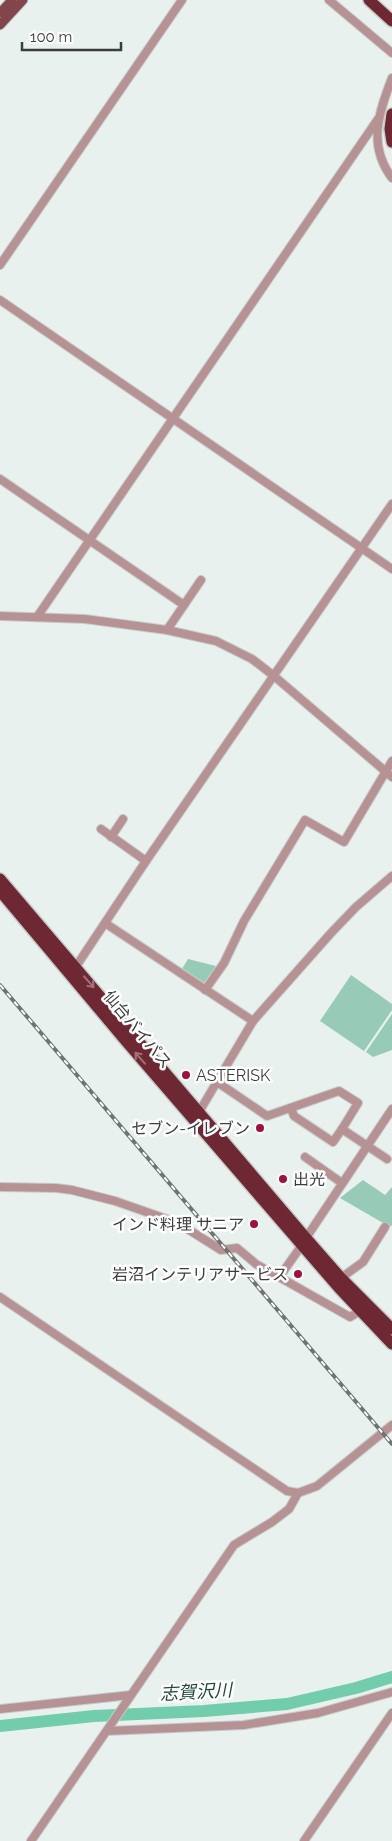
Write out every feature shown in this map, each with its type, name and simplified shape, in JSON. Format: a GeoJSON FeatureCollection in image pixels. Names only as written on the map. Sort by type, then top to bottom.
{"type":"FeatureCollection","features":[{"type":"Feature","properties":{"kind":"highway"},"geometry":{"type":"LineString","coordinates":[[369,0],[392,21]]}},
{"type":"Feature","properties":{"kind":"highway"},"geometry":{"type":"LineString","coordinates":[[375,0],[392,14]]}},
{"type":"Feature","properties":{"kind":"highway"},"geometry":{"type":"LineString","coordinates":[[392,114],[390,129],[392,142]]}},
{"type":"Feature","properties":{"kind":"highway","name":"仙台バイパス"},"geometry":{"type":"LineString","coordinates":[[0,879],[72,970],[304,1242],[392,1329]]}},
{"type":"Feature","properties":{"kind":"highway","name":"仙台バイパス"},"geometry":{"type":"LineString","coordinates":[[0,891],[199,1112],[360,1311],[392,1344]]}},
{"type":"Feature","properties":{"kind":"main road"},"geometry":{"type":"LineString","coordinates":[[0,13],[12,0]]}},
{"type":"Feature","properties":{"kind":"main road"},"geometry":{"type":"LineString","coordinates":[[0,25],[23,0]]}},
{"type":"Feature","properties":{"kind":"street"},"geometry":{"type":"LineString","coordinates":[[0,265],[182,0]]}},
{"type":"Feature","properties":{"kind":"street"},"geometry":{"type":"LineString","coordinates":[[329,0],[392,53]]}},
{"type":"Feature","properties":{"kind":"street"},"geometry":{"type":"LineString","coordinates":[[392,78],[381,107],[377,138],[379,152],[392,178]]}},
{"type":"Feature","properties":{"kind":"street"},"geometry":{"type":"LineString","coordinates":[[38,617],[378,119]]}},
{"type":"Feature","properties":{"kind":"street"},"geometry":{"type":"LineString","coordinates":[[0,300],[392,569]]}},
{"type":"Feature","properties":{"kind":"street"},"geometry":{"type":"LineString","coordinates":[[0,479],[184,606]]}},
{"type":"Feature","properties":{"kind":"street"},"geometry":{"type":"LineString","coordinates":[[72,970],[392,504]]}},
{"type":"Feature","properties":{"kind":"street"},"geometry":{"type":"LineString","coordinates":[[167,630],[201,580]]}},
{"type":"Feature","properties":{"kind":"street"},"geometry":{"type":"LineString","coordinates":[[0,616],[85,619],[167,630],[216,641],[252,659],[274,676],[389,775]]}},
{"type":"Feature","properties":{"kind":"street"},"geometry":{"type":"LineString","coordinates":[[205,990],[224,963],[244,921],[305,820],[344,842],[389,775],[392,761]]}},
{"type":"Feature","properties":{"kind":"street"},"geometry":{"type":"LineString","coordinates":[[110,836],[123,819]]}},
{"type":"Feature","properties":{"kind":"street"},"geometry":{"type":"LineString","coordinates":[[101,829],[146,862]]}},
{"type":"Feature","properties":{"kind":"street"},"geometry":{"type":"LineString","coordinates":[[199,1112],[252,1021],[331,932],[392,876]]}},
{"type":"Feature","properties":{"kind":"street"},"geometry":{"type":"LineString","coordinates":[[105,924],[252,1021]]}},
{"type":"Feature","properties":{"kind":"street"},"geometry":{"type":"LineString","coordinates":[[217,1082],[267,1116],[339,1091],[358,1104],[333,1142],[294,1116],[291,1108]]}},
{"type":"Feature","properties":{"kind":"street"},"geometry":{"type":"LineString","coordinates":[[280,1276],[392,1109]]}},
{"type":"Feature","properties":{"kind":"street"},"geometry":{"type":"LineString","coordinates":[[342,1129],[387,1159]]}},
{"type":"Feature","properties":{"kind":"street"},"geometry":{"type":"LineString","coordinates":[[304,1157],[342,1183]]}},
{"type":"Feature","properties":{"kind":"street"},"geometry":{"type":"LineString","coordinates":[[0,1187],[64,1188],[115,1201],[178,1223],[221,1250],[237,1248],[256,1264],[350,1317],[360,1311]]}},
{"type":"Feature","properties":{"kind":"street"},"geometry":{"type":"LineString","coordinates":[[341,1278],[364,1262],[385,1227]]}},
{"type":"Feature","properties":{"kind":"street"},"geometry":{"type":"LineString","coordinates":[[0,1297],[287,1491],[298,1493],[317,1486],[392,1425]]}},
{"type":"Feature","properties":{"kind":"street"},"geometry":{"type":"LineString","coordinates":[[31,1841],[234,1545],[272,1522],[289,1509],[298,1493]]}},
{"type":"Feature","properties":{"kind":"street"},"geometry":{"type":"LineString","coordinates":[[108,1730],[244,1725],[318,1713],[392,1692]]}},
{"type":"Feature","properties":{"kind":"street"},"geometry":{"type":"LineString","coordinates":[[0,1709],[130,1697]]}},
{"type":"Feature","properties":{"kind":"street"},"geometry":{"type":"LineString","coordinates":[[304,1841],[392,1713]]}},
{"type":"Feature","properties":{"kind":"green space"},"geometry":{"type":"Polygon","coordinates":[[[188,959],[216,966],[208,983],[204,984],[182,969],[188,959]]]}},
{"type":"Feature","properties":{"kind":"green space"},"geometry":{"type":"Polygon","coordinates":[[[351,975],[392,1004],[392,1010],[364,1051],[320,1021],[351,975]]]}},
{"type":"Feature","properties":{"kind":"green space"},"geometry":{"type":"Polygon","coordinates":[[[392,1014],[392,1050],[373,1057],[366,1052],[392,1014]]]}},
{"type":"Feature","properties":{"kind":"green space"},"geometry":{"type":"Polygon","coordinates":[[[363,1180],[385,1195],[392,1187],[392,1225],[390,1227],[340,1198],[363,1180]]]}},
{"type":"Feature","properties":{"kind":"waterway","name":"志賀沢川"},"geometry":{"type":"LineString","coordinates":[[0,1726],[94,1716],[204,1711],[287,1704],[356,1688],[392,1677]]}},
{"type":"Feature","properties":{"kind":"railway"},"geometry":{"type":"LineString","coordinates":[[0,985],[392,1444]]}},
{"type":"Feature","properties":{"kind":"place","name":"ASTERISK"},"geometry":{"type":"Point","coordinates":[186,1075]}},
{"type":"Feature","properties":{"kind":"place","name":"セブン-イレブン"},"geometry":{"type":"Point","coordinates":[260,1128]}},
{"type":"Feature","properties":{"kind":"place","name":"出光"},"geometry":{"type":"Point","coordinates":[283,1179]}},
{"type":"Feature","properties":{"kind":"place","name":"インド料理 サニア"},"geometry":{"type":"Point","coordinates":[254,1224]}},
{"type":"Feature","properties":{"kind":"place","name":"岩沼インテリアサービス"},"geometry":{"type":"Point","coordinates":[298,1274]}}]}
